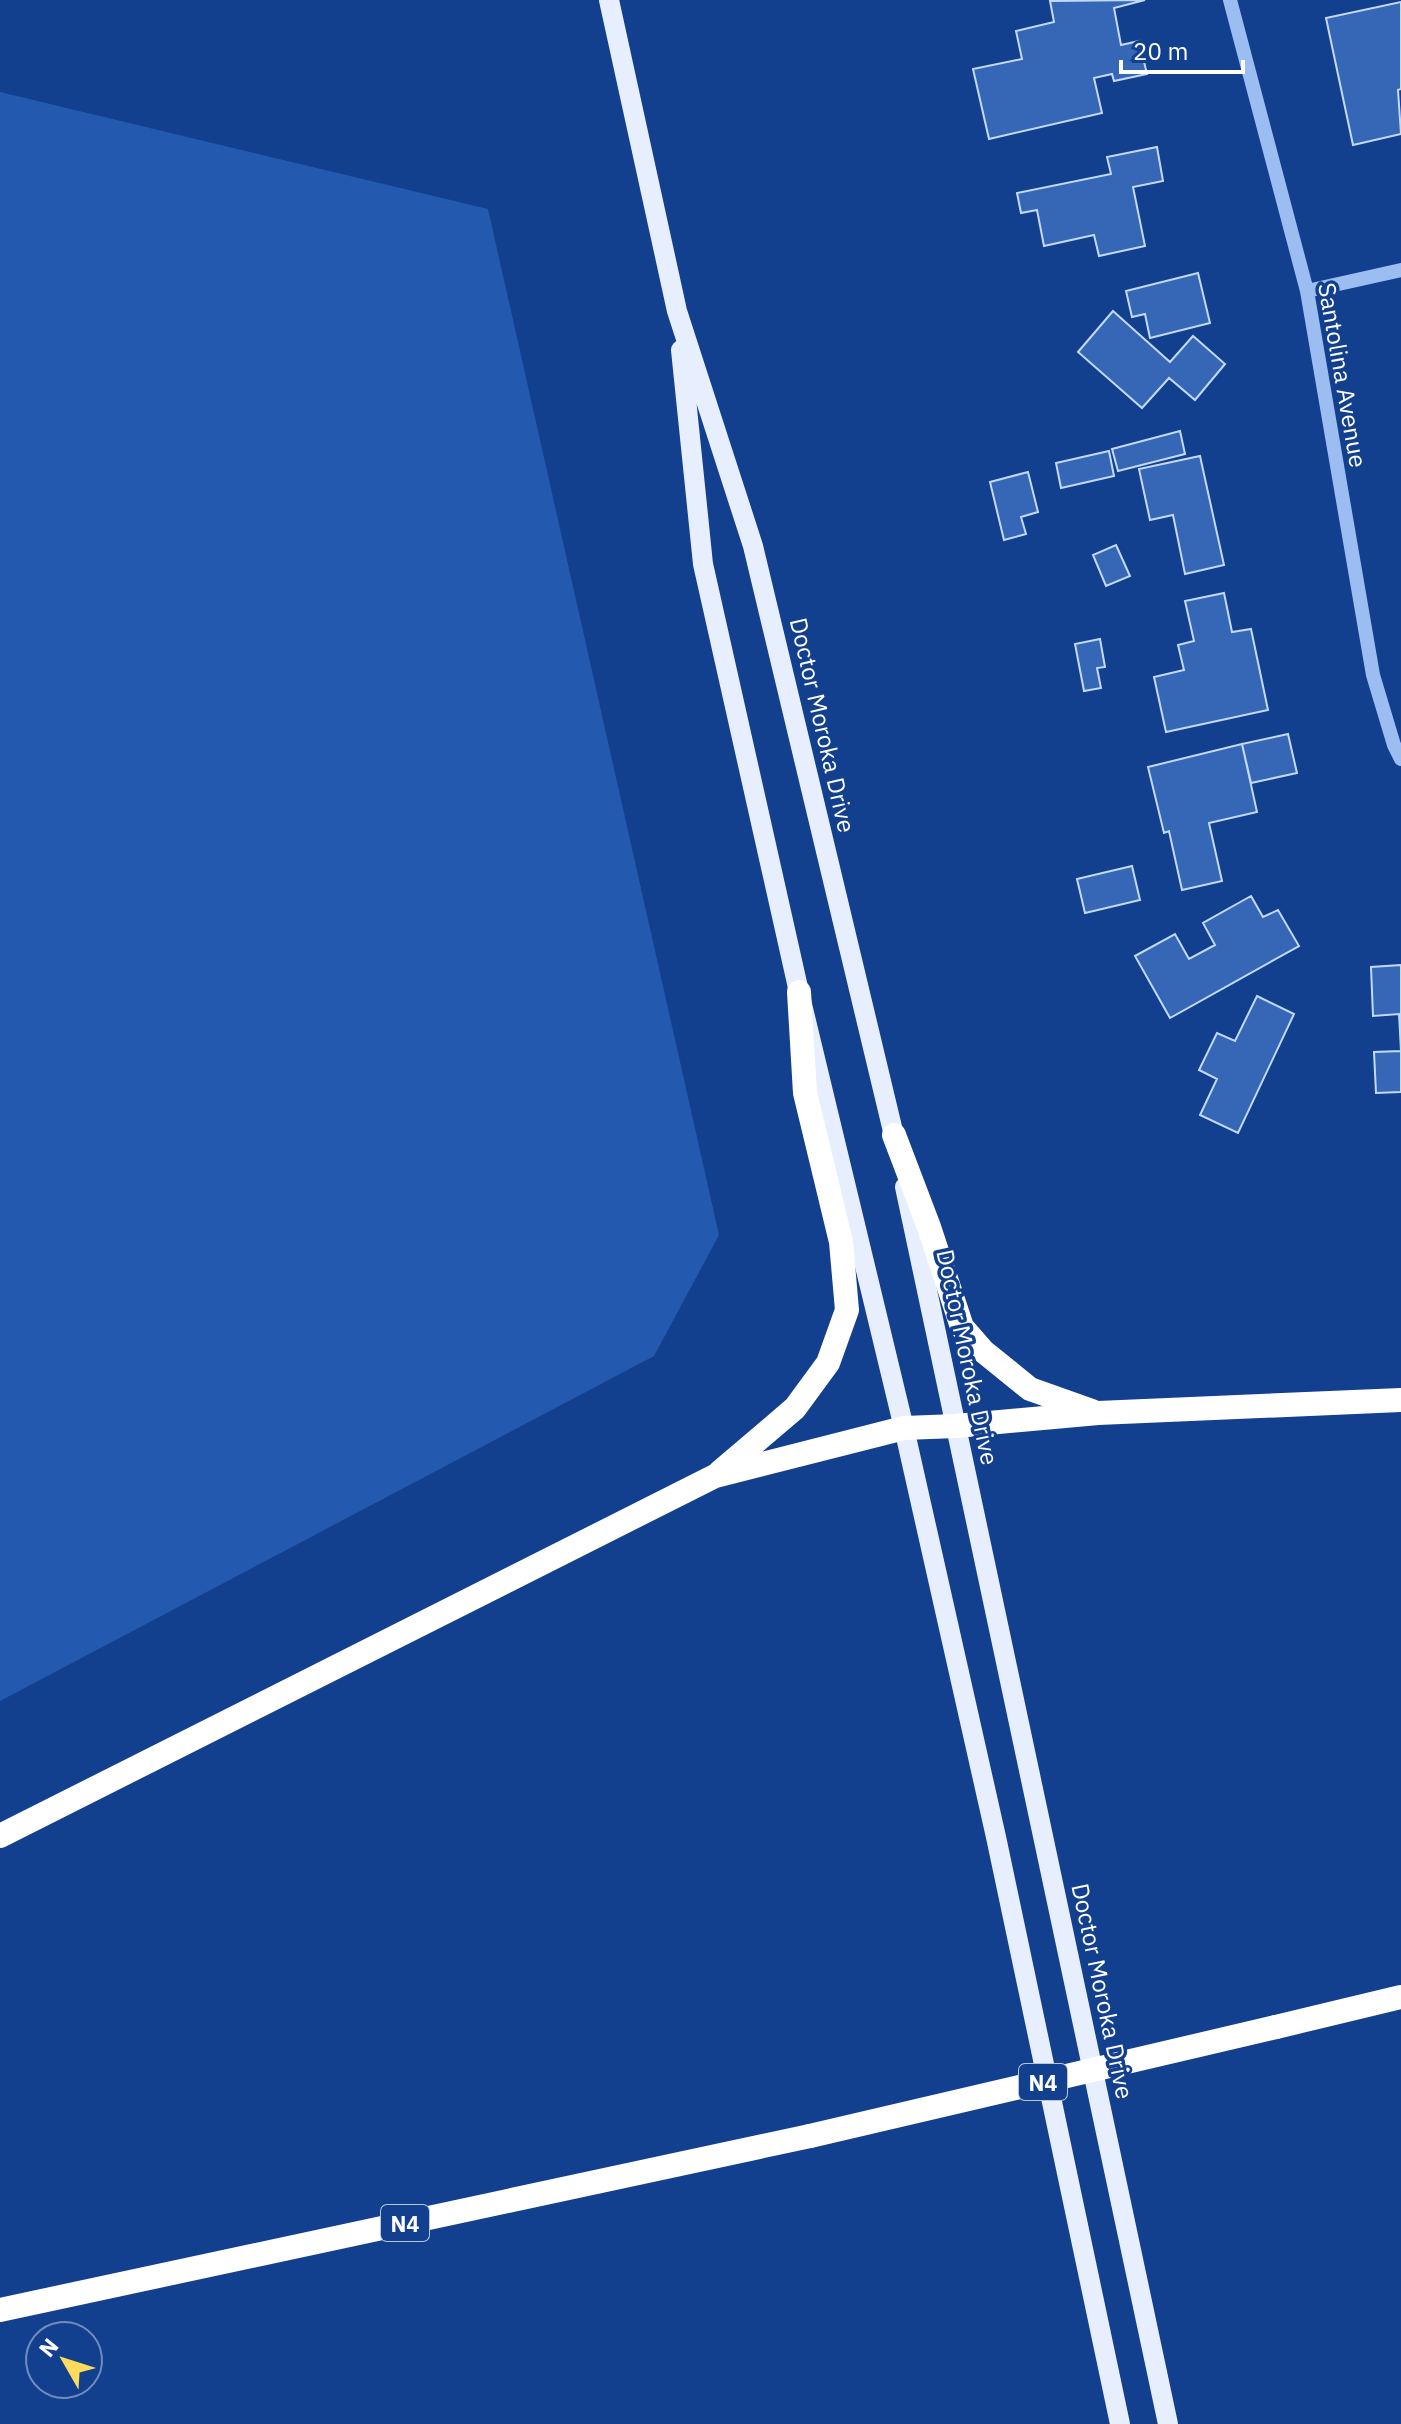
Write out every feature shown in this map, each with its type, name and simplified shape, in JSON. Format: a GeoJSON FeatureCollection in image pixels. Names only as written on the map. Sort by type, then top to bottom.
{"type":"FeatureCollection","features":[{"type":"Feature","properties":{"kind":"highway"},"geometry":{"type":"LineString","coordinates":[[715,1476],[795,1408],[828,1363],[847,1310],[841,1242],[805,1093],[799,992]]}},
{"type":"Feature","properties":{"kind":"highway"},"geometry":{"type":"LineString","coordinates":[[894,1135],[962,1327],[983,1351],[1030,1389],[1098,1413]]}},
{"type":"Feature","properties":{"kind":"highway"},"geometry":{"type":"LineString","coordinates":[[0,1836],[715,1476],[904,1428],[1098,1413],[1401,1400]]}},
{"type":"Feature","properties":{"kind":"highway","name":"N4"},"geometry":{"type":"LineString","coordinates":[[0,2310],[810,2136],[1401,1997]]}},
{"type":"Feature","properties":{"kind":"main road","name":"Doctor Moroka Drive"},"geometry":{"type":"LineString","coordinates":[[609,0],[677,311],[753,546],[894,1135],[1168,2424]]}},
{"type":"Feature","properties":{"kind":"main road","name":"Doctor Moroka Drive"},"geometry":{"type":"LineString","coordinates":[[677,311],[703,564],[799,992],[904,1428],[999,1852],[1120,2424]]}},
{"type":"Feature","properties":{"kind":"street","name":"Santolina Avenue"},"geometry":{"type":"LineString","coordinates":[[1230,0],[1307,291],[1373,675],[1401,759]]}},
{"type":"Feature","properties":{"kind":"street"},"geometry":{"type":"LineString","coordinates":[[1307,291],[1401,270]]}},
{"type":"Feature","properties":{"kind":"shaded area"},"geometry":{"type":"Polygon","coordinates":[[[0,92],[488,209],[719,1235],[654,1356],[0,1701],[0,92]]]}},
{"type":"Feature","properties":{"kind":"building"},"geometry":{"type":"Polygon","coordinates":[[[1145,0],[1114,8],[1121,45],[1139,41],[1147,74],[1114,81],[1112,74],[1094,78],[1102,113],[989,139],[973,69],[1022,59],[1016,31],[1054,22],[1050,1],[1145,0]]]}},
{"type":"Feature","properties":{"kind":"building"},"geometry":{"type":"Polygon","coordinates":[[[1401,2],[1401,89],[1398,90],[1401,134],[1353,145],[1326,18],[1401,2]]]}},
{"type":"Feature","properties":{"kind":"building"},"geometry":{"type":"Polygon","coordinates":[[[1157,147],[1163,181],[1133,187],[1145,246],[1099,256],[1094,235],[1044,246],[1037,210],[1021,213],[1017,193],[1111,174],[1107,157],[1157,147]]]}},
{"type":"Feature","properties":{"kind":"building"},"geometry":{"type":"Polygon","coordinates":[[[1198,273],[1210,323],[1150,338],[1145,314],[1132,317],[1126,291],[1198,273]]]}},
{"type":"Feature","properties":{"kind":"building"},"geometry":{"type":"Polygon","coordinates":[[[1113,311],[1170,362],[1193,336],[1225,364],[1195,400],[1169,378],[1142,408],[1078,352],[1113,311]]]}},
{"type":"Feature","properties":{"kind":"building"},"geometry":{"type":"Polygon","coordinates":[[[1180,431],[1185,454],[1118,471],[1112,449],[1180,431]]]}},
{"type":"Feature","properties":{"kind":"building"},"geometry":{"type":"Polygon","coordinates":[[[1109,451],[1114,476],[1061,488],[1056,463],[1109,451]]]}},
{"type":"Feature","properties":{"kind":"building"},"geometry":{"type":"Polygon","coordinates":[[[1200,456],[1224,565],[1185,574],[1173,515],[1150,520],[1139,469],[1200,456]]]}},
{"type":"Feature","properties":{"kind":"building"},"geometry":{"type":"Polygon","coordinates":[[[1028,472],[1038,512],[1021,517],[1026,534],[1004,540],[990,482],[1028,472]]]}},
{"type":"Feature","properties":{"kind":"building"},"geometry":{"type":"Polygon","coordinates":[[[1116,545],[1130,576],[1106,586],[1093,555],[1116,545]]]}},
{"type":"Feature","properties":{"kind":"building"},"geometry":{"type":"Polygon","coordinates":[[[1224,593],[1232,632],[1251,629],[1268,710],[1166,732],[1154,677],[1184,670],[1178,645],[1194,641],[1185,601],[1224,593]]]}},
{"type":"Feature","properties":{"kind":"building"},"geometry":{"type":"Polygon","coordinates":[[[1100,639],[1105,667],[1097,668],[1101,688],[1084,691],[1075,644],[1100,639]]]}},
{"type":"Feature","properties":{"kind":"building"},"geometry":{"type":"Polygon","coordinates":[[[1288,734],[1297,773],[1251,783],[1242,744],[1288,734]]]}},
{"type":"Feature","properties":{"kind":"building"},"geometry":{"type":"Polygon","coordinates":[[[1242,744],[1257,812],[1209,823],[1222,881],[1182,890],[1169,831],[1164,833],[1148,767],[1242,744]]]}},
{"type":"Feature","properties":{"kind":"building"},"geometry":{"type":"Polygon","coordinates":[[[1132,866],[1140,900],[1085,913],[1077,879],[1132,866]]]}},
{"type":"Feature","properties":{"kind":"building"},"geometry":{"type":"Polygon","coordinates":[[[1251,896],[1263,917],[1278,910],[1299,946],[1170,1018],[1135,956],[1175,934],[1189,959],[1215,945],[1203,923],[1251,896]]]}},
{"type":"Feature","properties":{"kind":"building"},"geometry":{"type":"Polygon","coordinates":[[[1401,965],[1401,1051],[1399,1014],[1373,1016],[1371,967],[1401,965]]]}},
{"type":"Feature","properties":{"kind":"building"},"geometry":{"type":"Polygon","coordinates":[[[1257,996],[1294,1014],[1238,1133],[1200,1115],[1217,1079],[1199,1070],[1217,1033],[1235,1041],[1257,996]]]}},
{"type":"Feature","properties":{"kind":"building"},"geometry":{"type":"Polygon","coordinates":[[[1401,1051],[1401,1092],[1376,1093],[1374,1052],[1401,1051]]]}}]}
